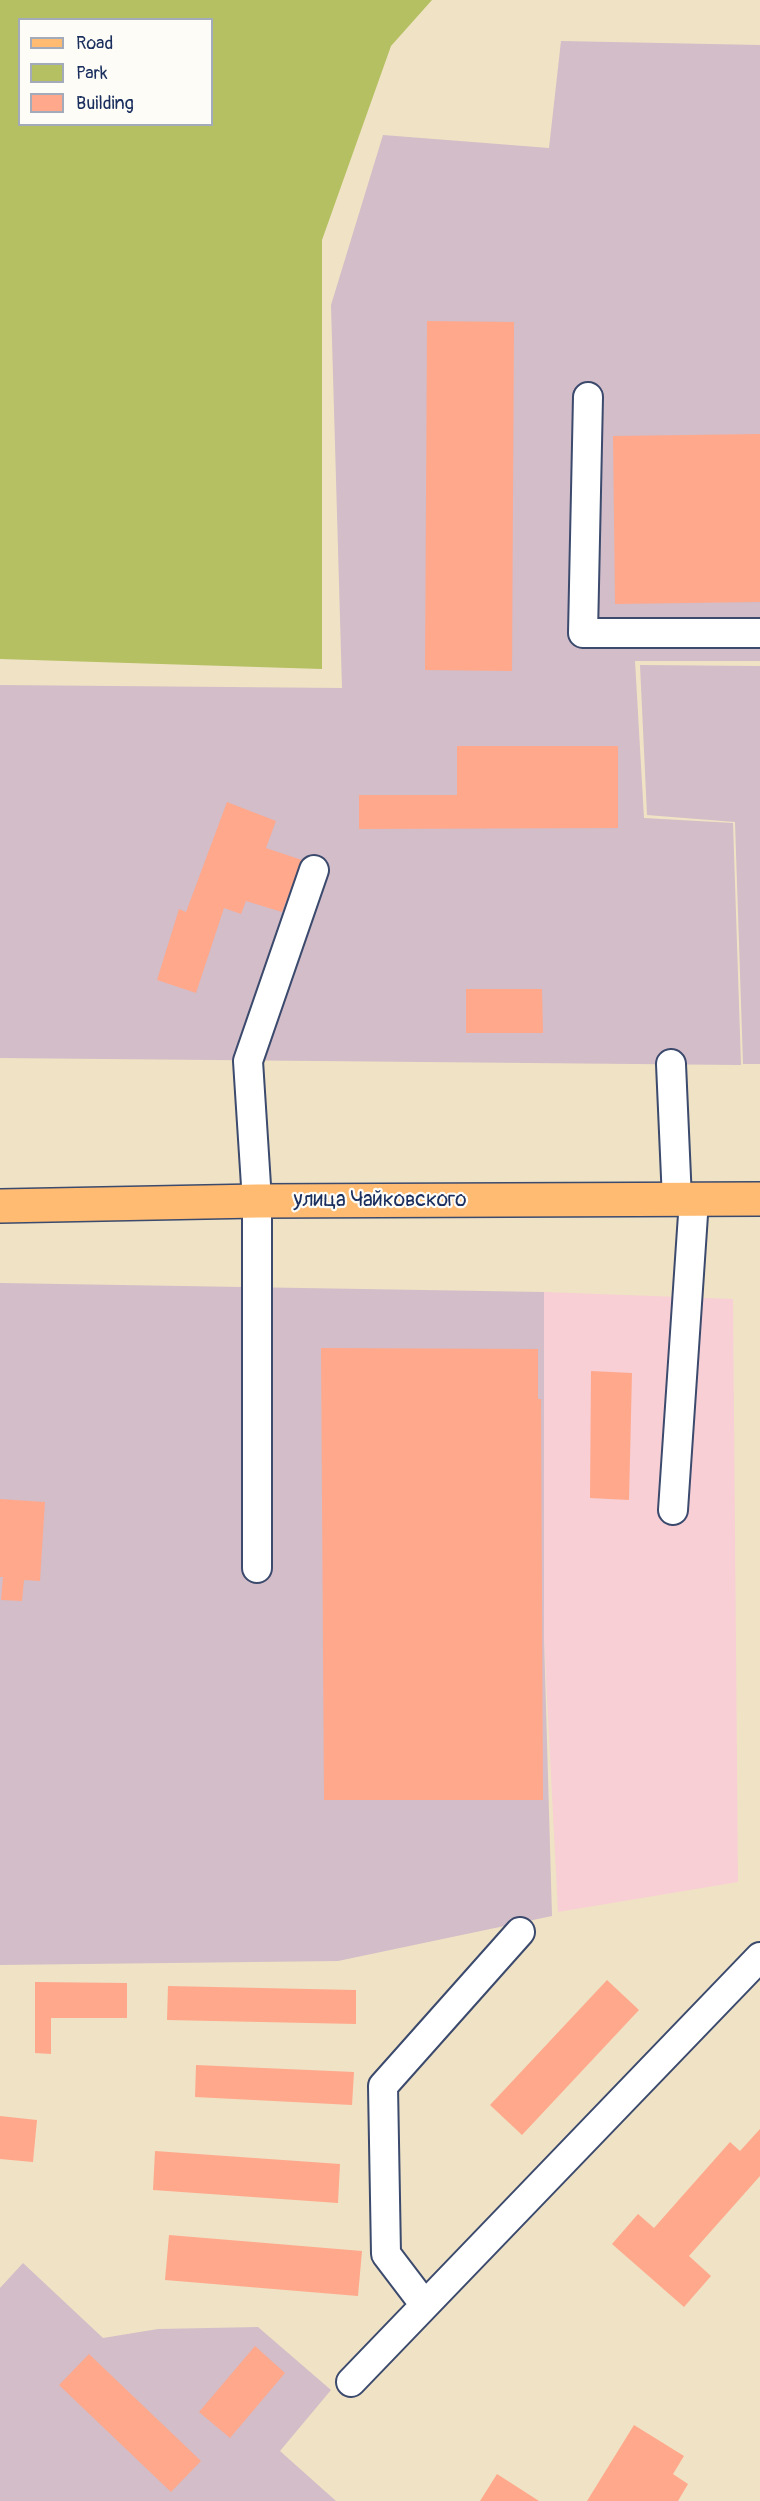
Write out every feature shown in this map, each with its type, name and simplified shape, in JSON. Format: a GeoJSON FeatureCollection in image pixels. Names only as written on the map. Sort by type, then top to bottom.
{"type":"FeatureCollection","features":[{"type":"Feature","properties":{"kind":"main road","name":"улица Чайковского"},"geometry":{"type":"LineString","coordinates":[[0,1206],[257,1201],[760,1199]]}},
{"type":"Feature","properties":{"kind":"lane"},"geometry":{"type":"LineString","coordinates":[[588,397],[583,633],[760,633]]}},
{"type":"Feature","properties":{"kind":"lane"},"geometry":{"type":"LineString","coordinates":[[257,1568],[257,1201],[248,1061],[314,870]]}},
{"type":"Feature","properties":{"kind":"lane"},"geometry":{"type":"LineString","coordinates":[[671,1064],[685,1200],[673,1510]]}},
{"type":"Feature","properties":{"kind":"lane"},"geometry":{"type":"LineString","coordinates":[[424,2304],[386,2254],[383,2086],[520,1932]]}},
{"type":"Feature","properties":{"kind":"lane"},"geometry":{"type":"LineString","coordinates":[[351,2382],[760,1957]]}},
{"type":"Feature","properties":{"kind":"shaded area"},"geometry":{"type":"Polygon","coordinates":[[[561,41],[760,45],[760,661],[635,661],[644,818],[733,823],[741,1065],[0,1058],[0,685],[342,688],[331,305],[383,135],[549,148],[561,41]]]}},
{"type":"Feature","properties":{"kind":"shaded area"},"geometry":{"type":"Polygon","coordinates":[[[640,665],[760,666],[760,1064],[743,1064],[735,822],[647,815],[640,665]]]}},
{"type":"Feature","properties":{"kind":"shaded area"},"geometry":{"type":"Polygon","coordinates":[[[0,1283],[544,1292],[544,1638],[552,1916],[338,1961],[0,1965],[0,1283]]]}},
{"type":"Feature","properties":{"kind":"shaded area"},"geometry":{"type":"Polygon","coordinates":[[[544,1292],[733,1299],[738,1882],[558,1912],[544,1638],[544,1292]]]}},
{"type":"Feature","properties":{"kind":"shaded area"},"geometry":{"type":"Polygon","coordinates":[[[23,2263],[103,2338],[158,2329],[258,2327],[331,2390],[280,2451],[336,2501],[0,2501],[0,2288],[23,2263]]]}},
{"type":"Feature","properties":{"kind":"green space"},"geometry":{"type":"Polygon","coordinates":[[[0,0],[432,0],[391,46],[322,240],[322,669],[0,659],[0,0]]]}},
{"type":"Feature","properties":{"kind":"building"},"geometry":{"type":"Polygon","coordinates":[[[427,321],[514,322],[512,671],[425,670],[427,321]]]}},
{"type":"Feature","properties":{"kind":"building"},"geometry":{"type":"Polygon","coordinates":[[[760,434],[760,602],[615,604],[613,436],[760,434]]]}},
{"type":"Feature","properties":{"kind":"building"},"geometry":{"type":"Polygon","coordinates":[[[457,746],[618,746],[618,828],[359,829],[359,795],[457,795],[457,746]]]}},
{"type":"Feature","properties":{"kind":"building"},"geometry":{"type":"Polygon","coordinates":[[[227,802],[276,821],[266,848],[302,860],[282,912],[246,901],[241,914],[224,908],[196,993],[157,980],[179,909],[186,912],[227,802]]]}},
{"type":"Feature","properties":{"kind":"building"},"geometry":{"type":"Polygon","coordinates":[[[466,989],[542,989],[543,1033],[466,1033],[466,989]]]}},
{"type":"Feature","properties":{"kind":"building"},"geometry":{"type":"Polygon","coordinates":[[[321,1348],[538,1349],[538,1399],[541,1399],[543,1800],[324,1800],[321,1348]]]}},
{"type":"Feature","properties":{"kind":"building"},"geometry":{"type":"Polygon","coordinates":[[[591,1371],[632,1373],[629,1500],[590,1498],[591,1371]]]}},
{"type":"Feature","properties":{"kind":"building"},"geometry":{"type":"Polygon","coordinates":[[[0,1499],[45,1502],[40,1581],[24,1580],[22,1601],[1,1600],[3,1577],[0,1577],[0,1499]]]}},
{"type":"Feature","properties":{"kind":"building"},"geometry":{"type":"Polygon","coordinates":[[[607,1980],[639,2010],[522,2135],[490,2105],[607,1980]]]}},
{"type":"Feature","properties":{"kind":"building"},"geometry":{"type":"Polygon","coordinates":[[[35,1982],[127,1983],[127,2018],[51,2018],[51,2054],[35,2053],[35,1982]]]}},
{"type":"Feature","properties":{"kind":"building"},"geometry":{"type":"Polygon","coordinates":[[[168,1986],[356,1990],[356,2024],[167,2020],[168,1986]]]}},
{"type":"Feature","properties":{"kind":"building"},"geometry":{"type":"Polygon","coordinates":[[[196,2065],[354,2072],[352,2105],[195,2097],[196,2065]]]}},
{"type":"Feature","properties":{"kind":"building"},"geometry":{"type":"Polygon","coordinates":[[[0,2116],[37,2120],[33,2162],[0,2159],[0,2116]]]}},
{"type":"Feature","properties":{"kind":"building"},"geometry":{"type":"Polygon","coordinates":[[[760,2129],[760,2176],[689,2256],[711,2276],[684,2307],[612,2244],[638,2214],[654,2228],[730,2142],[740,2151],[760,2129]]]}},
{"type":"Feature","properties":{"kind":"building"},"geometry":{"type":"Polygon","coordinates":[[[155,2151],[340,2164],[338,2203],[153,2190],[155,2151]]]}},
{"type":"Feature","properties":{"kind":"building"},"geometry":{"type":"Polygon","coordinates":[[[169,2235],[362,2251],[358,2296],[165,2280],[169,2235]]]}},
{"type":"Feature","properties":{"kind":"building"},"geometry":{"type":"Polygon","coordinates":[[[255,2346],[285,2373],[230,2438],[199,2412],[255,2346]]]}},
{"type":"Feature","properties":{"kind":"building"},"geometry":{"type":"Polygon","coordinates":[[[89,2354],[201,2461],[171,2492],[59,2385],[89,2354]]]}},
{"type":"Feature","properties":{"kind":"building"},"geometry":{"type":"Polygon","coordinates":[[[634,2425],[684,2456],[673,2474],[688,2484],[678,2501],[587,2501],[634,2425]]]}},
{"type":"Feature","properties":{"kind":"building"},"geometry":{"type":"Polygon","coordinates":[[[497,2474],[539,2501],[480,2501],[497,2474]]]}}]}
